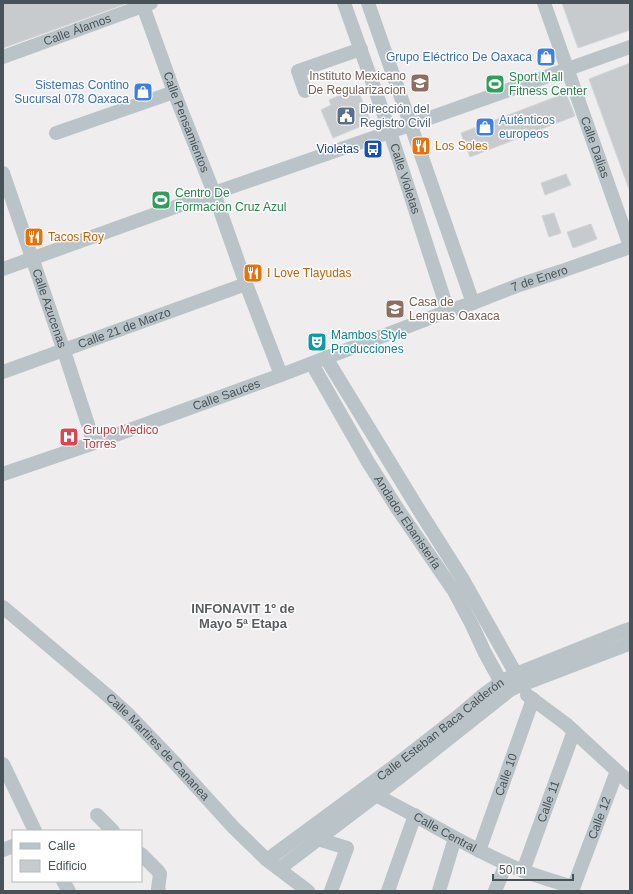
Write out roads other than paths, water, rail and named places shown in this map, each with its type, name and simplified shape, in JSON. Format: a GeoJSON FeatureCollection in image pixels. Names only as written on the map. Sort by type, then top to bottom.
{"type":"FeatureCollection","features":[{"type":"Feature","properties":{"kind":"street","name":"Calle Violetas"},"geometry":{"type":"LineString","coordinates":[[344,3],[390,132],[448,310]]}},
{"type":"Feature","properties":{"kind":"street","name":"Calle Violetas"},"geometry":{"type":"LineString","coordinates":[[368,3],[473,303]]}},
{"type":"Feature","properties":{"kind":"street","name":"Calle Dalias"},"geometry":{"type":"LineString","coordinates":[[544,3],[630,246]]}},
{"type":"Feature","properties":{"kind":"street","name":"Calle Álamos"},"geometry":{"type":"LineString","coordinates":[[3,57],[146,4]]}},
{"type":"Feature","properties":{"kind":"street","name":"Calle Pensamientos"},"geometry":{"type":"LineString","coordinates":[[146,4],[174,92],[214,193],[246,284],[282,375]]}},
{"type":"Feature","properties":{"kind":"street"},"geometry":{"type":"LineString","coordinates":[[3,269],[214,193],[630,47]]}},
{"type":"Feature","properties":{"kind":"street"},"geometry":{"type":"LineString","coordinates":[[305,91],[298,71],[361,50]]}},
{"type":"Feature","properties":{"kind":"street"},"geometry":{"type":"LineString","coordinates":[[56,133],[174,92]]}},
{"type":"Feature","properties":{"kind":"street","name":"Calle Azucenas"},"geometry":{"type":"LineString","coordinates":[[3,173],[94,443]]}},
{"type":"Feature","properties":{"kind":"street","name":"7 de Enero"},"geometry":{"type":"LineString","coordinates":[[448,310],[473,303],[562,272],[630,246]]}},
{"type":"Feature","properties":{"kind":"street","name":"Calle 21 de Marzo"},"geometry":{"type":"LineString","coordinates":[[3,372],[246,284]]}},
{"type":"Feature","properties":{"kind":"street","name":"Calle Sauces"},"geometry":{"type":"LineString","coordinates":[[3,474],[94,443],[312,364],[448,310]]}},
{"type":"Feature","properties":{"kind":"street","name":"Andador Ebanistería"},"geometry":{"type":"LineString","coordinates":[[326,358],[462,578],[510,681]]}},
{"type":"Feature","properties":{"kind":"street","name":"Andador Ebanistería"},"geometry":{"type":"LineString","coordinates":[[312,364],[368,462],[397,508],[454,591],[485,653],[510,681],[566,724],[630,783]]}},
{"type":"Feature","properties":{"kind":"street","name":"Calle Martires de Cananea"},"geometry":{"type":"LineString","coordinates":[[3,607],[129,715],[234,828],[273,864],[308,891]]}},
{"type":"Feature","properties":{"kind":"street","name":"Calle Esteban Baca Calderón"},"geometry":{"type":"LineString","coordinates":[[273,864],[460,723],[482,696],[510,681],[630,629]]}},
{"type":"Feature","properties":{"kind":"street","name":"Calle Esteban Baca Calderón"},"geometry":{"type":"LineString","coordinates":[[510,681],[626,645],[630,642]]}},
{"type":"Feature","properties":{"kind":"street","name":"Calle 10"},"geometry":{"type":"LineString","coordinates":[[479,851],[533,699]]}},
{"type":"Feature","properties":{"kind":"street","name":"Calle 11"},"geometry":{"type":"LineString","coordinates":[[523,871],[574,731]]}},
{"type":"Feature","properties":{"kind":"street"},"geometry":{"type":"LineString","coordinates":[[3,764],[35,830]]}},
{"type":"Feature","properties":{"kind":"street","name":"Calle 12"},"geometry":{"type":"LineString","coordinates":[[572,889],[617,771]]}},
{"type":"Feature","properties":{"kind":"street","name":"Calle Esteban Baca Calderón"},"geometry":{"type":"LineString","coordinates":[[273,864],[318,839],[370,792]]}},
{"type":"Feature","properties":{"kind":"street","name":"Calle Central"},"geometry":{"type":"LineString","coordinates":[[370,792],[506,864],[572,889]]}},
{"type":"Feature","properties":{"kind":"street"},"geometry":{"type":"LineString","coordinates":[[97,815],[109,830]]}},
{"type":"Feature","properties":{"kind":"street"},"geometry":{"type":"LineString","coordinates":[[388,891],[415,815]]}},
{"type":"Feature","properties":{"kind":"street"},"geometry":{"type":"LineString","coordinates":[[439,891],[455,838]]}},
{"type":"Feature","properties":{"kind":"street"},"geometry":{"type":"LineString","coordinates":[[318,839],[347,848],[331,891]]}},
{"type":"Feature","properties":{"kind":"street"},"geometry":{"type":"LineString","coordinates":[[142,855],[160,874],[159,891]]}},
{"type":"Feature","properties":{"kind":"street"},"geometry":{"type":"LineString","coordinates":[[495,891],[506,864]]}},
{"type":"Feature","properties":{"kind":"street"},"geometry":{"type":"LineString","coordinates":[[64,882],[69,891]]}},
{"type":"Feature","properties":{"kind":"place","name":"Grupo Eléctrico De Oaxaca"},"geometry":{"type":"Point","coordinates":[546,57]}},
{"type":"Feature","properties":{"kind":"place","name":"Instituto Mexicano De Regularizacion"},"geometry":{"type":"Point","coordinates":[420,83]}},
{"type":"Feature","properties":{"kind":"place","name":"Sport Mall Fitness Center"},"geometry":{"type":"Point","coordinates":[495,84]}},
{"type":"Feature","properties":{"kind":"place","name":"Sistemas Contino Sucursal 078 Oaxaca"},"geometry":{"type":"Point","coordinates":[143,92]}},
{"type":"Feature","properties":{"kind":"place","name":"Dirección del Registro Civil"},"geometry":{"type":"Point","coordinates":[346,116]}},
{"type":"Feature","properties":{"kind":"place","name":"Auténticos europeos"},"geometry":{"type":"Point","coordinates":[485,127]}},
{"type":"Feature","properties":{"kind":"place","name":"Los Soles"},"geometry":{"type":"Point","coordinates":[421,146]}},
{"type":"Feature","properties":{"kind":"place","name":"Violetas"},"geometry":{"type":"Point","coordinates":[373,149]}},
{"type":"Feature","properties":{"kind":"place","name":"Centro De Formacion Cruz Azul"},"geometry":{"type":"Point","coordinates":[161,200]}},
{"type":"Feature","properties":{"kind":"place","name":"Tacos Roy"},"geometry":{"type":"Point","coordinates":[34,237]}},
{"type":"Feature","properties":{"kind":"place","name":"I Love Tlayudas"},"geometry":{"type":"Point","coordinates":[253,273]}},
{"type":"Feature","properties":{"kind":"place","name":"Casa de Lenguas Oaxaca"},"geometry":{"type":"Point","coordinates":[395,309]}},
{"type":"Feature","properties":{"kind":"place","name":"Mambos Style Producciones"},"geometry":{"type":"Point","coordinates":[317,342]}},
{"type":"Feature","properties":{"kind":"place","name":"Grupo Medico Torres"},"geometry":{"type":"Point","coordinates":[69,437]}},
{"type":"Feature","properties":{"kind":"district","name":"INFONAVIT 1º de Mayo 5ª Etapa"},"geometry":{"type":"Point","coordinates":[243,616]}}]}
